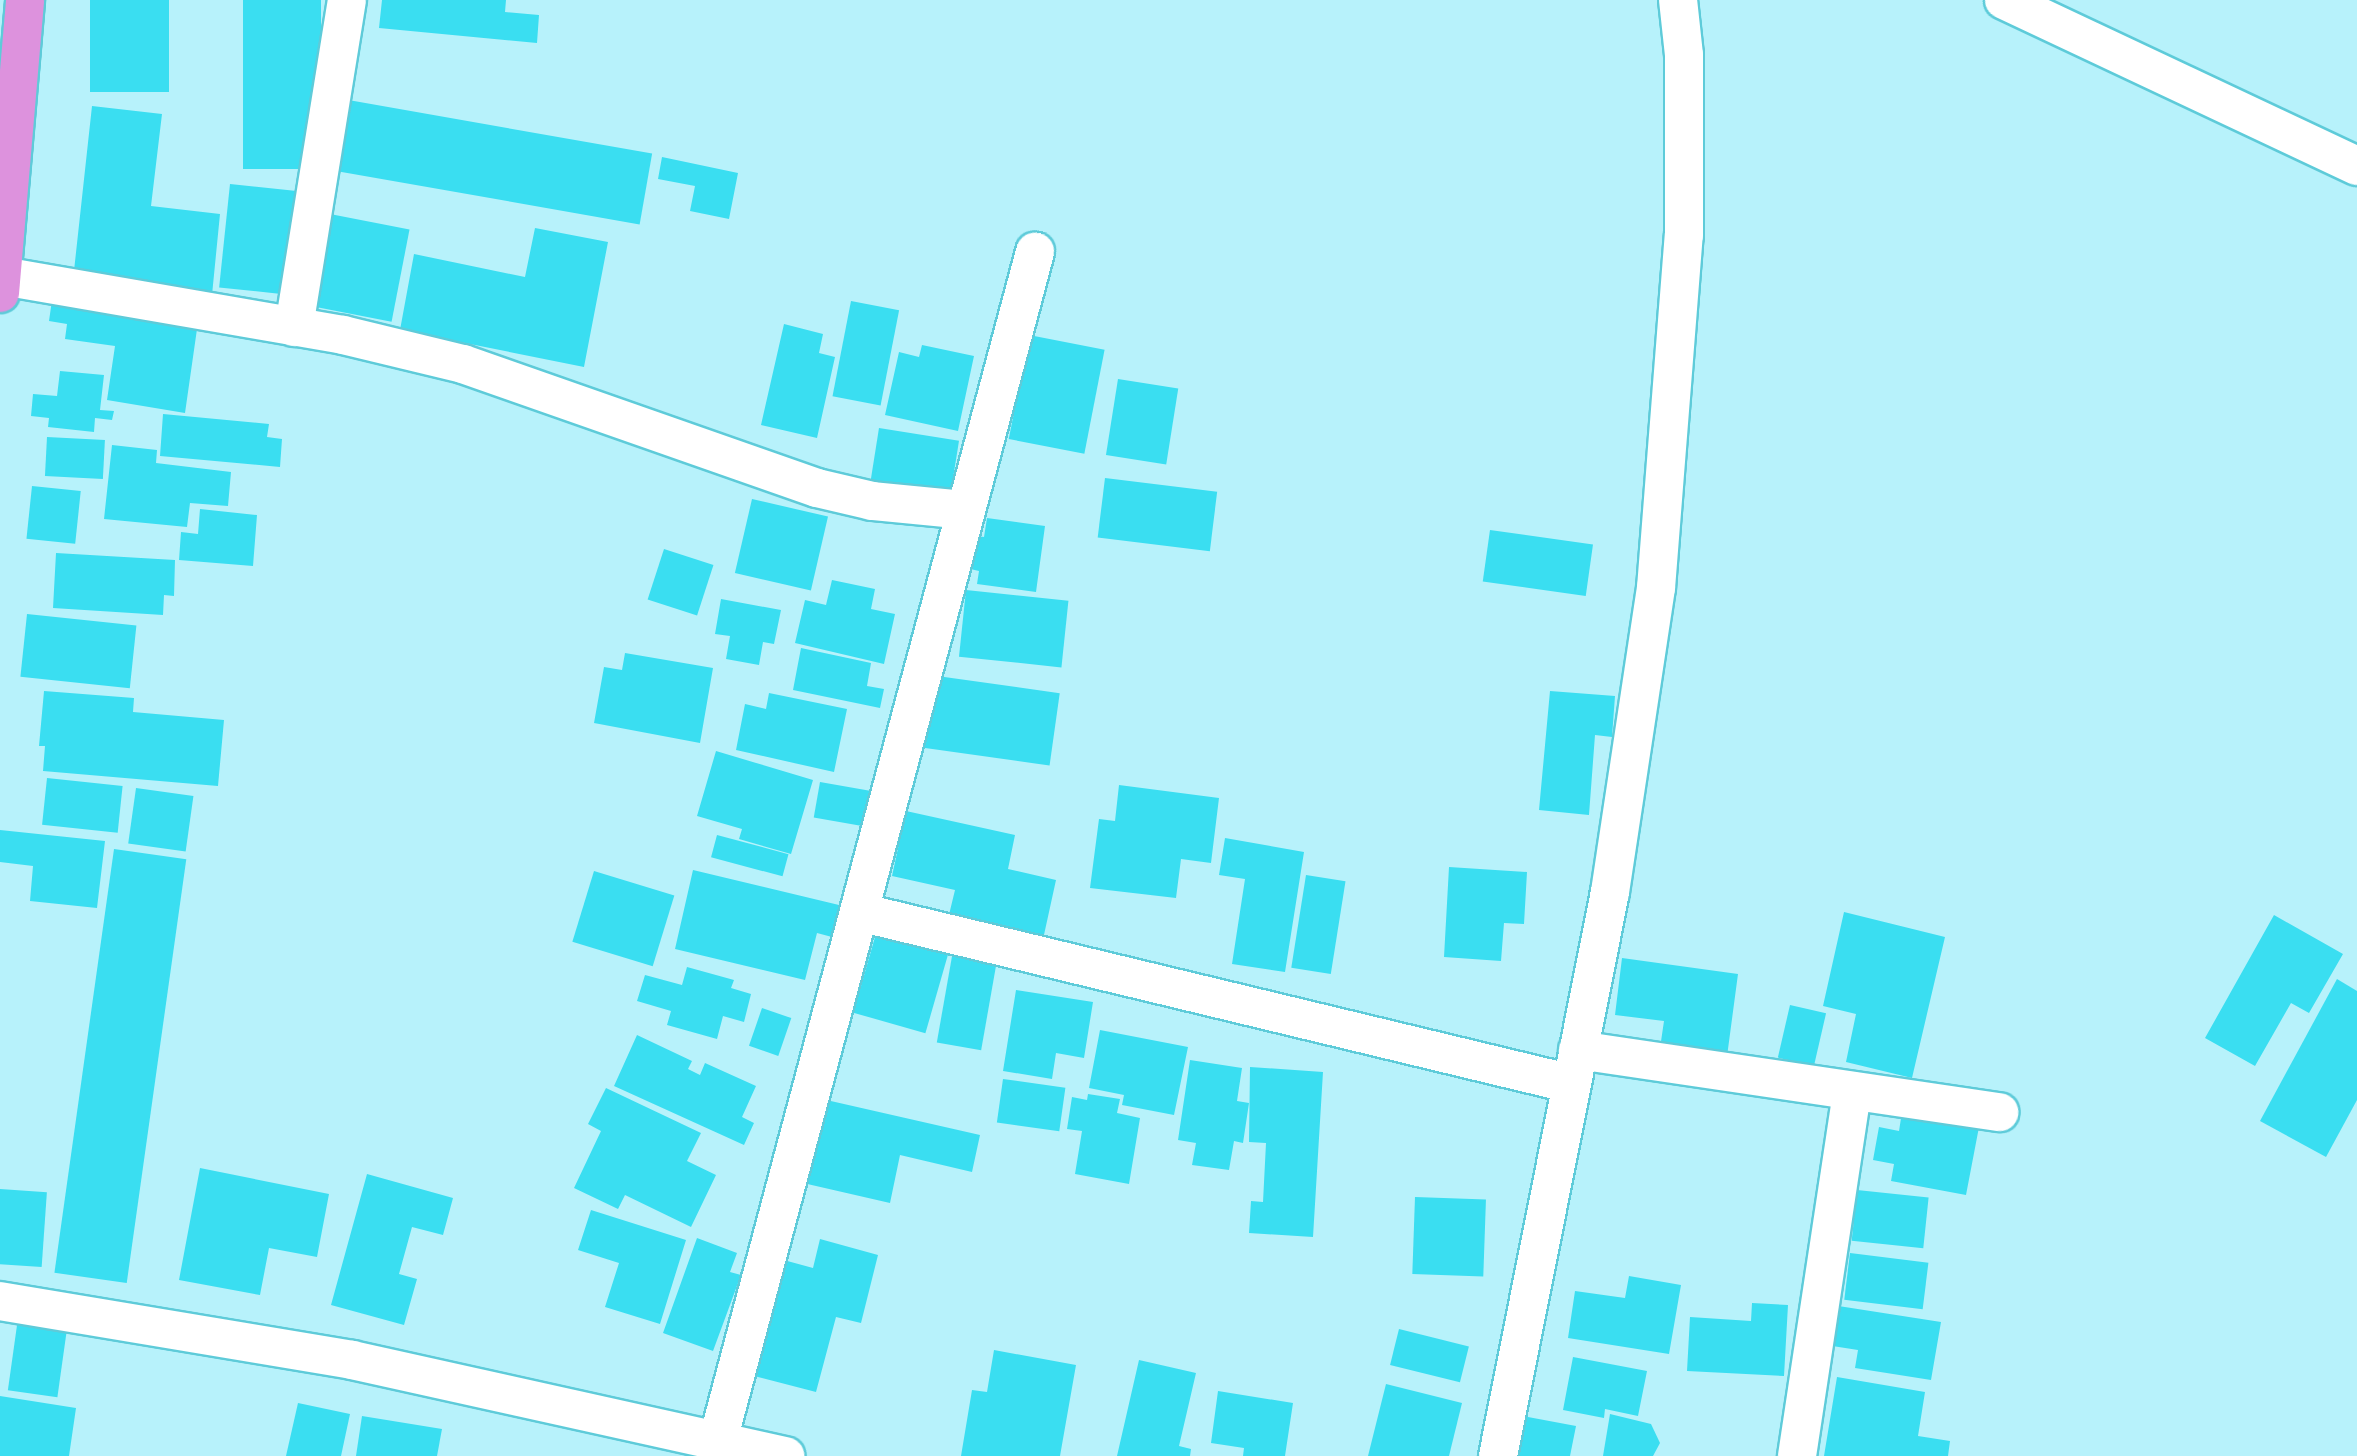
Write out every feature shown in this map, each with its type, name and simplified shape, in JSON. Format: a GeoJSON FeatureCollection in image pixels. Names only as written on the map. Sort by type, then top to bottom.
{"type":"FeatureCollection","features":[{"type":"Feature","properties":{"kind":"highway"},"geometry":{"type":"LineString","coordinates":[[1,285],[24,0]]}},
{"type":"Feature","properties":{"kind":"street"},"geometry":{"type":"LineString","coordinates":[[294,327],[347,0]]}},
{"type":"Feature","properties":{"kind":"street"},"geometry":{"type":"LineString","coordinates":[[1497,1456],[1610,892],[1656,588],[1685,235],[1684,55],[1678,0]]}},
{"type":"Feature","properties":{"kind":"street"},"geometry":{"type":"LineString","coordinates":[[2004,0],[2357,166]]}},
{"type":"Feature","properties":{"kind":"street"},"geometry":{"type":"LineString","coordinates":[[718,1440],[1035,252]]}},
{"type":"Feature","properties":{"kind":"street"},"geometry":{"type":"LineString","coordinates":[[1,285],[294,327],[463,364],[817,488],[872,501],[966,510]]}},
{"type":"Feature","properties":{"kind":"street"},"geometry":{"type":"LineString","coordinates":[[859,912],[1575,1067],[1852,1091],[1999,1112]]}},
{"type":"Feature","properties":{"kind":"street"},"geometry":{"type":"LineString","coordinates":[[1797,1456],[1852,1091]]}},
{"type":"Feature","properties":{"kind":"street"},"geometry":{"type":"LineString","coordinates":[[0,1301],[352,1360],[786,1456]]}},
{"type":"Feature","properties":{"kind":"building"},"geometry":{"type":"Polygon","coordinates":[[[90,0],[169,0],[169,92],[90,92],[90,0]]]}},
{"type":"Feature","properties":{"kind":"building"},"geometry":{"type":"Polygon","coordinates":[[[243,0],[321,0],[321,169],[243,169],[243,0]]]}},
{"type":"Feature","properties":{"kind":"building"},"geometry":{"type":"Polygon","coordinates":[[[382,0],[506,0],[505,12],[539,15],[537,43],[379,28],[382,0]]]}},
{"type":"Feature","properties":{"kind":"building"},"geometry":{"type":"Polygon","coordinates":[[[337,98],[652,154],[640,224],[324,169],[337,98]]]}},
{"type":"Feature","properties":{"kind":"building"},"geometry":{"type":"Polygon","coordinates":[[[92,106],[162,114],[151,206],[220,214],[212,295],[73,280],[92,106]]]}},
{"type":"Feature","properties":{"kind":"building"},"geometry":{"type":"Polygon","coordinates":[[[662,157],[738,173],[729,219],[690,211],[695,186],[658,179],[662,157]]]}},
{"type":"Feature","properties":{"kind":"building"},"geometry":{"type":"Polygon","coordinates":[[[230,184],[297,191],[286,294],[219,287],[230,184]]]}},
{"type":"Feature","properties":{"kind":"building"},"geometry":{"type":"Polygon","coordinates":[[[330,214],[410,229],[392,322],[312,306],[330,214]]]}},
{"type":"Feature","properties":{"kind":"building"},"geometry":{"type":"Polygon","coordinates":[[[535,228],[608,242],[584,367],[400,330],[414,254],[525,277],[535,228]]]}},
{"type":"Feature","properties":{"kind":"building"},"geometry":{"type":"Polygon","coordinates":[[[53,293],[199,315],[185,413],[107,400],[115,346],[65,339],[67,324],[49,321],[53,293]]]}},
{"type":"Feature","properties":{"kind":"building"},"geometry":{"type":"Polygon","coordinates":[[[851,301],[899,310],[881,406],[832,396],[851,301]]]}},
{"type":"Feature","properties":{"kind":"building"},"geometry":{"type":"Polygon","coordinates":[[[784,324],[823,334],[819,353],[835,357],[817,438],[761,425],[784,324]]]}},
{"type":"Feature","properties":{"kind":"building"},"geometry":{"type":"Polygon","coordinates":[[[1029,335],[1105,350],[1084,454],[1009,439],[1029,335]]]}},
{"type":"Feature","properties":{"kind":"building"},"geometry":{"type":"Polygon","coordinates":[[[922,345],[974,356],[958,431],[885,415],[899,352],[919,357],[922,345]]]}},
{"type":"Feature","properties":{"kind":"building"},"geometry":{"type":"Polygon","coordinates":[[[60,371],[104,375],[100,410],[114,411],[112,420],[95,418],[94,432],[48,427],[49,418],[31,416],[33,394],[57,396],[60,371]]]}},
{"type":"Feature","properties":{"kind":"building"},"geometry":{"type":"Polygon","coordinates":[[[1118,379],[1178,389],[1166,465],[1106,455],[1118,379]]]}},
{"type":"Feature","properties":{"kind":"building"},"geometry":{"type":"Polygon","coordinates":[[[163,414],[269,424],[267,437],[282,439],[280,467],[160,456],[163,414]]]}},
{"type":"Feature","properties":{"kind":"building"},"geometry":{"type":"Polygon","coordinates":[[[879,428],[959,441],[951,494],[871,481],[879,428]]]}},
{"type":"Feature","properties":{"kind":"building"},"geometry":{"type":"Polygon","coordinates":[[[47,437],[105,440],[103,479],[45,476],[47,437]]]}},
{"type":"Feature","properties":{"kind":"building"},"geometry":{"type":"Polygon","coordinates":[[[112,445],[157,450],[156,463],[231,472],[228,506],[190,503],[187,527],[104,519],[112,445]]]}},
{"type":"Feature","properties":{"kind":"building"},"geometry":{"type":"Polygon","coordinates":[[[1105,478],[1217,492],[1210,551],[1098,538],[1105,478]]]}},
{"type":"Feature","properties":{"kind":"building"},"geometry":{"type":"Polygon","coordinates":[[[32,486],[81,491],[75,544],[26,539],[32,486]]]}},
{"type":"Feature","properties":{"kind":"building"},"geometry":{"type":"Polygon","coordinates":[[[752,499],[828,517],[811,591],[735,573],[752,499]]]}},
{"type":"Feature","properties":{"kind":"building"},"geometry":{"type":"Polygon","coordinates":[[[200,509],[257,515],[253,566],[179,560],[181,532],[198,534],[200,509]]]}},
{"type":"Feature","properties":{"kind":"building"},"geometry":{"type":"Polygon","coordinates":[[[987,518],[1045,526],[1036,592],[977,584],[979,571],[966,568],[970,535],[984,537],[987,518]]]}},
{"type":"Feature","properties":{"kind":"building"},"geometry":{"type":"Polygon","coordinates":[[[1490,530],[1593,544],[1586,596],[1483,581],[1490,530]]]}},
{"type":"Feature","properties":{"kind":"building"},"geometry":{"type":"Polygon","coordinates":[[[664,549],[713,565],[697,615],[648,599],[664,549]]]}},
{"type":"Feature","properties":{"kind":"building"},"geometry":{"type":"Polygon","coordinates":[[[56,553],[175,560],[174,596],[164,595],[163,615],[53,608],[56,553]]]}},
{"type":"Feature","properties":{"kind":"building"},"geometry":{"type":"Polygon","coordinates":[[[832,580],[875,589],[871,609],[895,614],[884,664],[795,643],[805,600],[826,605],[832,580]]]}},
{"type":"Feature","properties":{"kind":"building"},"geometry":{"type":"Polygon","coordinates":[[[966,590],[1068,601],[1061,667],[959,657],[966,590]]]}},
{"type":"Feature","properties":{"kind":"building"},"geometry":{"type":"Polygon","coordinates":[[[721,599],[781,610],[774,644],[763,642],[759,665],[726,659],[730,636],[715,634],[721,599]]]}},
{"type":"Feature","properties":{"kind":"building"},"geometry":{"type":"Polygon","coordinates":[[[27,614],[136,625],[130,688],[20,677],[27,614]]]}},
{"type":"Feature","properties":{"kind":"building"},"geometry":{"type":"Polygon","coordinates":[[[801,648],[871,663],[867,686],[884,689],[880,708],[793,690],[801,648]]]}},
{"type":"Feature","properties":{"kind":"building"},"geometry":{"type":"Polygon","coordinates":[[[625,653],[713,668],[700,743],[594,723],[604,667],[622,670],[625,653]]]}},
{"type":"Feature","properties":{"kind":"building"},"geometry":{"type":"Polygon","coordinates":[[[930,675],[1060,693],[1050,766],[920,747],[930,675]]]}},
{"type":"Feature","properties":{"kind":"building"},"geometry":{"type":"Polygon","coordinates":[[[44,691],[134,698],[133,712],[224,720],[218,786],[43,771],[45,746],[39,746],[44,691]]]}},
{"type":"Feature","properties":{"kind":"building"},"geometry":{"type":"Polygon","coordinates":[[[1550,691],[1615,696],[1612,737],[1595,735],[1589,815],[1539,810],[1550,691]]]}},
{"type":"Feature","properties":{"kind":"building"},"geometry":{"type":"Polygon","coordinates":[[[769,693],[847,709],[834,772],[736,750],[745,704],[766,709],[769,693]]]}},
{"type":"Feature","properties":{"kind":"building"},"geometry":{"type":"Polygon","coordinates":[[[716,751],[813,780],[791,854],[739,839],[742,829],[697,816],[716,751]]]}},
{"type":"Feature","properties":{"kind":"building"},"geometry":{"type":"Polygon","coordinates":[[[47,778],[123,786],[118,833],[42,825],[47,778]]]}},
{"type":"Feature","properties":{"kind":"building"},"geometry":{"type":"Polygon","coordinates":[[[820,782],[871,791],[865,826],[814,817],[820,782]]]}},
{"type":"Feature","properties":{"kind":"building"},"geometry":{"type":"Polygon","coordinates":[[[1119,785],[1219,798],[1211,863],[1181,859],[1176,898],[1090,888],[1099,819],[1115,821],[1119,785]]]}},
{"type":"Feature","properties":{"kind":"building"},"geometry":{"type":"Polygon","coordinates":[[[136,788],[193,796],[186,852],[128,843],[136,788]]]}},
{"type":"Feature","properties":{"kind":"building"},"geometry":{"type":"Polygon","coordinates":[[[906,811],[1015,835],[1008,869],[1056,880],[1042,944],[947,923],[955,890],[892,876],[906,811]]]}},
{"type":"Feature","properties":{"kind":"building"},"geometry":{"type":"Polygon","coordinates":[[[0,830],[105,841],[97,908],[30,901],[33,866],[0,862],[0,830]]]}},
{"type":"Feature","properties":{"kind":"building"},"geometry":{"type":"Polygon","coordinates":[[[717,835],[788,854],[783,876],[711,857],[717,835]]]}},
{"type":"Feature","properties":{"kind":"building"},"geometry":{"type":"Polygon","coordinates":[[[1225,838],[1304,852],[1285,972],[1232,964],[1245,879],[1219,875],[1225,838]]]}},
{"type":"Feature","properties":{"kind":"building"},"geometry":{"type":"Polygon","coordinates":[[[114,849],[186,859],[127,1283],[54,1273],[114,849]]]}},
{"type":"Feature","properties":{"kind":"building"},"geometry":{"type":"Polygon","coordinates":[[[1449,867],[1527,872],[1524,924],[1504,923],[1501,961],[1444,957],[1449,867]]]}},
{"type":"Feature","properties":{"kind":"building"},"geometry":{"type":"Polygon","coordinates":[[[693,870],[839,905],[832,937],[817,933],[805,980],[675,949],[693,870]]]}},
{"type":"Feature","properties":{"kind":"building"},"geometry":{"type":"Polygon","coordinates":[[[594,871],[674,896],[653,966],[572,942],[594,871]]]}},
{"type":"Feature","properties":{"kind":"building"},"geometry":{"type":"Polygon","coordinates":[[[1306,875],[1346,881],[1331,974],[1291,968],[1306,875]]]}},
{"type":"Feature","properties":{"kind":"building"},"geometry":{"type":"Polygon","coordinates":[[[1844,912],[1945,937],[1912,1078],[1846,1062],[1856,1014],[1823,1006],[1844,912]]]}},
{"type":"Feature","properties":{"kind":"building"},"geometry":{"type":"Polygon","coordinates":[[[2274,915],[2343,954],[2309,1013],[2291,1003],[2255,1066],[2205,1038],[2274,915]]]}},
{"type":"Feature","properties":{"kind":"building"},"geometry":{"type":"Polygon","coordinates":[[[877,930],[949,951],[925,1033],[853,1013],[877,930]]]}},
{"type":"Feature","properties":{"kind":"building"},"geometry":{"type":"Polygon","coordinates":[[[954,945],[998,953],[981,1050],[937,1042],[954,945]]]}},
{"type":"Feature","properties":{"kind":"building"},"geometry":{"type":"Polygon","coordinates":[[[1622,958],[1738,974],[1726,1064],[1659,1055],[1664,1021],[1615,1015],[1622,958]]]}},
{"type":"Feature","properties":{"kind":"building"},"geometry":{"type":"Polygon","coordinates":[[[687,967],[734,980],[731,988],[751,994],[744,1022],[723,1016],[717,1039],[667,1025],[671,1011],[637,1001],[645,975],[682,985],[687,967]]]}},
{"type":"Feature","properties":{"kind":"building"},"geometry":{"type":"Polygon","coordinates":[[[2337,979],[2357,991],[2357,1100],[2326,1157],[2260,1121],[2337,979]]]}},
{"type":"Feature","properties":{"kind":"building"},"geometry":{"type":"Polygon","coordinates":[[[1016,990],[1093,1002],[1084,1058],[1056,1053],[1052,1079],[1003,1071],[1016,990]]]}},
{"type":"Feature","properties":{"kind":"building"},"geometry":{"type":"Polygon","coordinates":[[[1790,1005],[1826,1013],[1814,1066],[1778,1058],[1790,1005]]]}},
{"type":"Feature","properties":{"kind":"building"},"geometry":{"type":"Polygon","coordinates":[[[762,1008],[791,1018],[778,1056],[749,1046],[762,1008]]]}},
{"type":"Feature","properties":{"kind":"building"},"geometry":{"type":"Polygon","coordinates":[[[1100,1030],[1188,1047],[1174,1115],[1122,1105],[1124,1095],[1089,1088],[1100,1030]]]}},
{"type":"Feature","properties":{"kind":"building"},"geometry":{"type":"Polygon","coordinates":[[[637,1035],[692,1061],[688,1069],[700,1075],[705,1063],[756,1086],[742,1117],[754,1123],[744,1145],[614,1086],[637,1035]]]}},
{"type":"Feature","properties":{"kind":"building"},"geometry":{"type":"Polygon","coordinates":[[[1190,1060],[1242,1068],[1237,1101],[1249,1103],[1243,1143],[1234,1141],[1229,1170],[1192,1165],[1196,1143],[1178,1140],[1190,1060]]]}},
{"type":"Feature","properties":{"kind":"building"},"geometry":{"type":"Polygon","coordinates":[[[1250,1067],[1323,1072],[1313,1237],[1249,1233],[1251,1201],[1263,1202],[1266,1143],[1249,1142],[1250,1067]]]}},
{"type":"Feature","properties":{"kind":"building"},"geometry":{"type":"Polygon","coordinates":[[[1003,1079],[1065,1088],[1059,1131],[997,1123],[1003,1079]]]}},
{"type":"Feature","properties":{"kind":"building"},"geometry":{"type":"Polygon","coordinates":[[[606,1088],[701,1133],[687,1161],[716,1175],[691,1227],[625,1195],[618,1209],[574,1188],[601,1131],[588,1124],[606,1088]]]}},
{"type":"Feature","properties":{"kind":"building"},"geometry":{"type":"Polygon","coordinates":[[[1088,1094],[1120,1099],[1117,1113],[1140,1118],[1129,1184],[1075,1174],[1082,1131],[1067,1129],[1072,1097],[1087,1100],[1088,1094]]]}},
{"type":"Feature","properties":{"kind":"building"},"geometry":{"type":"Polygon","coordinates":[[[822,1099],[980,1135],[972,1172],[900,1155],[890,1203],[803,1183],[822,1099]]]}},
{"type":"Feature","properties":{"kind":"building"},"geometry":{"type":"Polygon","coordinates":[[[1902,1112],[1979,1127],[1966,1195],[1891,1181],[1894,1164],[1873,1160],[1879,1127],[1899,1131],[1902,1112]]]}},
{"type":"Feature","properties":{"kind":"building"},"geometry":{"type":"Polygon","coordinates":[[[200,1168],[329,1194],[317,1257],[269,1248],[260,1295],[179,1280],[200,1168]]]}},
{"type":"Feature","properties":{"kind":"building"},"geometry":{"type":"Polygon","coordinates":[[[367,1174],[453,1198],[443,1235],[412,1227],[399,1274],[417,1279],[404,1325],[331,1305],[367,1174]]]}},
{"type":"Feature","properties":{"kind":"building"},"geometry":{"type":"Polygon","coordinates":[[[0,1189],[47,1192],[42,1267],[0,1264],[0,1189]]]}},
{"type":"Feature","properties":{"kind":"building"},"geometry":{"type":"Polygon","coordinates":[[[1857,1190],[1929,1198],[1923,1248],[1852,1241],[1857,1190]]]}},
{"type":"Feature","properties":{"kind":"building"},"geometry":{"type":"Polygon","coordinates":[[[1415,1197],[1486,1199],[1483,1276],[1412,1274],[1415,1197]]]}},
{"type":"Feature","properties":{"kind":"building"},"geometry":{"type":"Polygon","coordinates":[[[591,1210],[686,1240],[660,1324],[605,1307],[619,1263],[578,1250],[591,1210]]]}},
{"type":"Feature","properties":{"kind":"building"},"geometry":{"type":"Polygon","coordinates":[[[697,1238],[737,1253],[730,1272],[741,1275],[713,1351],[663,1333],[697,1238]]]}},
{"type":"Feature","properties":{"kind":"building"},"geometry":{"type":"Polygon","coordinates":[[[820,1239],[878,1255],[861,1323],[836,1317],[816,1392],[750,1375],[780,1259],[813,1268],[820,1239]]]}},
{"type":"Feature","properties":{"kind":"building"},"geometry":{"type":"Polygon","coordinates":[[[1850,1253],[1928,1263],[1923,1309],[1844,1300],[1850,1253]]]}},
{"type":"Feature","properties":{"kind":"building"},"geometry":{"type":"Polygon","coordinates":[[[1629,1276],[1681,1285],[1669,1354],[1568,1338],[1575,1291],[1625,1298],[1629,1276]]]}},
{"type":"Feature","properties":{"kind":"building"},"geometry":{"type":"Polygon","coordinates":[[[1752,1303],[1788,1305],[1784,1376],[1687,1371],[1690,1317],[1751,1321],[1752,1303]]]}},
{"type":"Feature","properties":{"kind":"building"},"geometry":{"type":"Polygon","coordinates":[[[1832,1305],[1941,1322],[1931,1380],[1855,1368],[1858,1350],[1826,1345],[1832,1305]]]}},
{"type":"Feature","properties":{"kind":"building"},"geometry":{"type":"Polygon","coordinates":[[[19,1311],[69,1318],[57,1397],[8,1390],[19,1311]]]}},
{"type":"Feature","properties":{"kind":"building"},"geometry":{"type":"Polygon","coordinates":[[[1399,1329],[1469,1346],[1460,1382],[1390,1365],[1399,1329]]]}},
{"type":"Feature","properties":{"kind":"building"},"geometry":{"type":"Polygon","coordinates":[[[994,1350],[1076,1365],[1060,1456],[961,1456],[972,1390],[987,1392],[994,1350]]]}},
{"type":"Feature","properties":{"kind":"building"},"geometry":{"type":"Polygon","coordinates":[[[1573,1357],[1647,1371],[1638,1416],[1605,1409],[1604,1418],[1563,1410],[1573,1357]]]}},
{"type":"Feature","properties":{"kind":"building"},"geometry":{"type":"Polygon","coordinates":[[[1139,1360],[1196,1373],[1179,1446],[1191,1449],[1190,1456],[1117,1456],[1139,1360]]]}},
{"type":"Feature","properties":{"kind":"building"},"geometry":{"type":"Polygon","coordinates":[[[1837,1377],[1925,1392],[1918,1436],[1950,1441],[1948,1456],[1824,1456],[1837,1377]]]}},
{"type":"Feature","properties":{"kind":"building"},"geometry":{"type":"Polygon","coordinates":[[[1386,1384],[1462,1403],[1449,1456],[1368,1456],[1386,1384]]]}},
{"type":"Feature","properties":{"kind":"building"},"geometry":{"type":"Polygon","coordinates":[[[1218,1391],[1293,1403],[1285,1456],[1243,1456],[1244,1448],[1211,1443],[1218,1391]]]}},
{"type":"Feature","properties":{"kind":"building"},"geometry":{"type":"Polygon","coordinates":[[[0,1396],[76,1408],[69,1456],[0,1456],[0,1396]]]}},
{"type":"Feature","properties":{"kind":"building"},"geometry":{"type":"Polygon","coordinates":[[[298,1403],[350,1414],[341,1456],[286,1456],[298,1403]]]}},
{"type":"Feature","properties":{"kind":"building"},"geometry":{"type":"Polygon","coordinates":[[[1512,1414],[1576,1426],[1570,1456],[1505,1456],[1512,1414]]]}},
{"type":"Feature","properties":{"kind":"building"},"geometry":{"type":"Polygon","coordinates":[[[1610,1414],[1651,1424],[1660,1443],[1653,1456],[1603,1456],[1610,1414]]]}},
{"type":"Feature","properties":{"kind":"building"},"geometry":{"type":"Polygon","coordinates":[[[362,1416],[442,1429],[437,1456],[356,1456],[362,1416]]]}}]}
